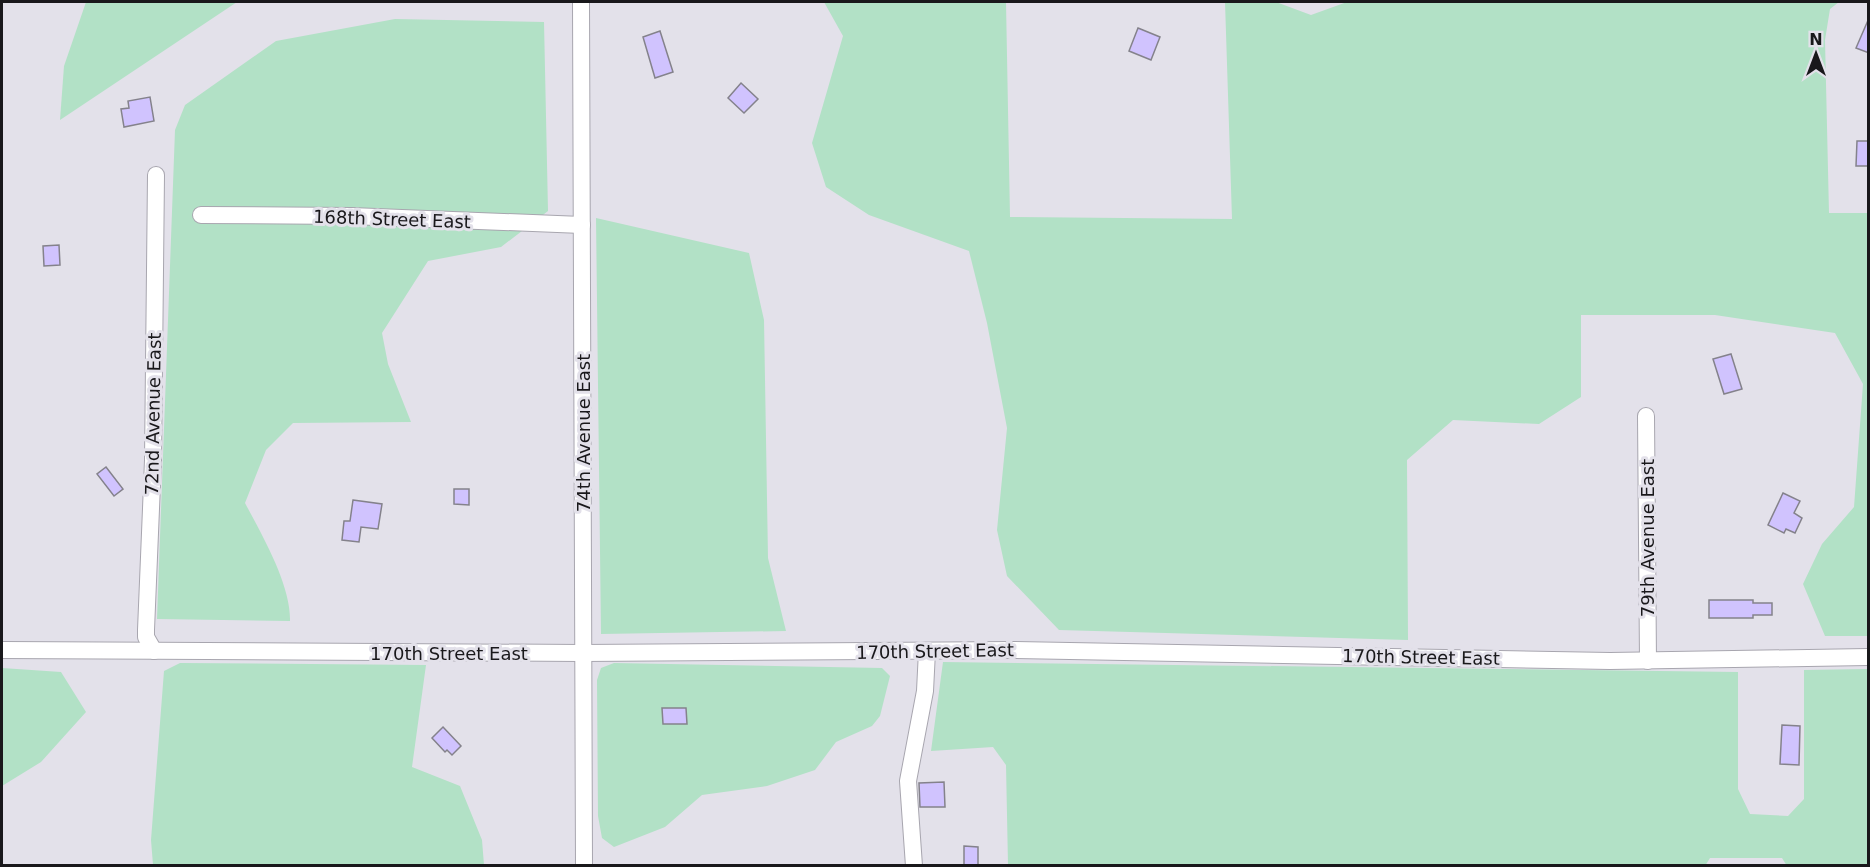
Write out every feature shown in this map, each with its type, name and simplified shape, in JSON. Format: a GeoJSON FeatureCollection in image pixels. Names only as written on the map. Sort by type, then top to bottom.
{"type":"FeatureCollection","features":[{"type":"Feature","properties":{"kind":"street","name":"74th Avenue East"},"geometry":{"type":"LineString","coordinates":[[581,2],[584,866]]}},
{"type":"Feature","properties":{"kind":"street","name":"72nd Avenue East"},"geometry":{"type":"LineString","coordinates":[[154,651],[146,637],[146,630],[151,529],[156,175]]}},
{"type":"Feature","properties":{"kind":"street","name":"168th Street East"},"geometry":{"type":"LineString","coordinates":[[201,215],[351,216],[582,225]]}},
{"type":"Feature","properties":{"kind":"street","name":"79th Avenue East"},"geometry":{"type":"LineString","coordinates":[[1646,416],[1648,661]]}},
{"type":"Feature","properties":{"kind":"street","name":"170th Street East"},"geometry":{"type":"LineString","coordinates":[[2,650],[582,653],[1014,650],[1648,661],[1869,657]]}},
{"type":"Feature","properties":{"kind":"street"},"geometry":{"type":"LineString","coordinates":[[914,866],[908,781],[925,691],[927,651]]}},
{"type":"Feature","properties":{"kind":"green space"},"geometry":{"type":"Polygon","coordinates":[[[86,2],[237,2],[60,120],[64,66],[86,2]]]}},
{"type":"Feature","properties":{"kind":"green space"},"geometry":{"type":"Polygon","coordinates":[[[824,2],[1006,2],[1010,217],[1232,219],[1225,2],[1276,2],[1311,15],[1347,2],[1839,2],[1830,9],[1825,40],[1829,213],[1868,213],[1868,636],[1825,636],[1803,584],[1822,544],[1854,507],[1863,384],[1835,333],[1715,315],[1581,315],[1581,397],[1539,424],[1453,420],[1407,460],[1408,640],[1059,630],[1007,576],[997,530],[1007,428],[987,323],[969,251],[869,215],[826,187],[812,143],[843,36],[824,2]]]}},
{"type":"Feature","properties":{"kind":"green space"},"geometry":{"type":"Polygon","coordinates":[[[395,19],[544,22],[548,211],[501,247],[428,261],[382,333],[388,364],[411,422],[293,423],[266,450],[245,503],[281,576],[290,621],[157,619],[175,130],[185,105],[276,41],[395,19]]]}},
{"type":"Feature","properties":{"kind":"green space"},"geometry":{"type":"Polygon","coordinates":[[[596,218],[749,253],[764,320],[768,558],[786,631],[601,634],[596,218]]]}},
{"type":"Feature","properties":{"kind":"green space"},"geometry":{"type":"Polygon","coordinates":[[[943,662],[1738,672],[1738,789],[1750,814],[1788,816],[1804,799],[1804,670],[1868,669],[1868,865],[1787,866],[1782,858],[1710,858],[1705,866],[1008,865],[1006,765],[993,747],[931,751],[943,662]]]}},
{"type":"Feature","properties":{"kind":"green space"},"geometry":{"type":"Polygon","coordinates":[[[180,663],[426,665],[412,767],[460,786],[482,840],[484,865],[153,865],[151,840],[164,671],[180,663]]]}},
{"type":"Feature","properties":{"kind":"green space"},"geometry":{"type":"Polygon","coordinates":[[[614,663],[882,668],[890,676],[880,716],[872,726],[836,742],[815,770],[767,786],[702,795],[665,827],[614,847],[602,838],[598,816],[597,680],[601,668],[614,663]]]}},
{"type":"Feature","properties":{"kind":"green space"},"geometry":{"type":"Polygon","coordinates":[[[2,668],[61,672],[86,712],[41,762],[2,786],[2,668]]]}},
{"type":"Feature","properties":{"kind":"building"},"geometry":{"type":"Polygon","coordinates":[[[1869,18],[1869,53],[1856,48],[1869,18]]]}},
{"type":"Feature","properties":{"kind":"building"},"geometry":{"type":"Polygon","coordinates":[[[1138,28],[1160,37],[1151,60],[1129,51],[1138,28]]]}},
{"type":"Feature","properties":{"kind":"building"},"geometry":{"type":"Polygon","coordinates":[[[660,31],[673,72],[655,78],[643,37],[660,31]]]}},
{"type":"Feature","properties":{"kind":"building"},"geometry":{"type":"Polygon","coordinates":[[[741,83],[758,99],[744,113],[728,98],[741,83]]]}},
{"type":"Feature","properties":{"kind":"building"},"geometry":{"type":"Polygon","coordinates":[[[150,97],[154,121],[124,127],[121,109],[129,108],[128,101],[150,97]]]}},
{"type":"Feature","properties":{"kind":"building"},"geometry":{"type":"Polygon","coordinates":[[[1857,141],[1869,141],[1869,166],[1856,166],[1857,141]]]}},
{"type":"Feature","properties":{"kind":"building"},"geometry":{"type":"Polygon","coordinates":[[[59,245],[60,265],[44,266],[43,246],[59,245]]]}},
{"type":"Feature","properties":{"kind":"building"},"geometry":{"type":"Polygon","coordinates":[[[1731,354],[1742,389],[1724,394],[1713,359],[1731,354]]]}},
{"type":"Feature","properties":{"kind":"building"},"geometry":{"type":"Polygon","coordinates":[[[106,467],[123,489],[114,496],[97,474],[106,467]]]}},
{"type":"Feature","properties":{"kind":"building"},"geometry":{"type":"Polygon","coordinates":[[[454,489],[469,489],[469,505],[454,504],[454,489]]]}},
{"type":"Feature","properties":{"kind":"building"},"geometry":{"type":"Polygon","coordinates":[[[1783,493],[1800,501],[1794,513],[1802,518],[1795,533],[1786,529],[1784,533],[1768,525],[1783,493]]]}},
{"type":"Feature","properties":{"kind":"building"},"geometry":{"type":"Polygon","coordinates":[[[353,500],[382,504],[378,529],[361,527],[359,542],[342,540],[344,521],[350,521],[353,500]]]}},
{"type":"Feature","properties":{"kind":"building"},"geometry":{"type":"Polygon","coordinates":[[[1709,600],[1753,600],[1753,603],[1772,603],[1772,615],[1753,615],[1753,618],[1709,618],[1709,600]]]}},
{"type":"Feature","properties":{"kind":"building"},"geometry":{"type":"Polygon","coordinates":[[[662,708],[686,708],[687,724],[663,724],[662,708]]]}},
{"type":"Feature","properties":{"kind":"building"},"geometry":{"type":"Polygon","coordinates":[[[1782,725],[1800,726],[1799,765],[1780,764],[1782,725]]]}},
{"type":"Feature","properties":{"kind":"building"},"geometry":{"type":"Polygon","coordinates":[[[443,727],[461,746],[452,755],[447,750],[445,752],[432,738],[443,727]]]}},
{"type":"Feature","properties":{"kind":"building"},"geometry":{"type":"Polygon","coordinates":[[[944,782],[945,807],[920,807],[919,783],[944,782]]]}},
{"type":"Feature","properties":{"kind":"building"},"geometry":{"type":"Polygon","coordinates":[[[964,846],[978,847],[978,866],[964,866],[964,846]]]}}]}
